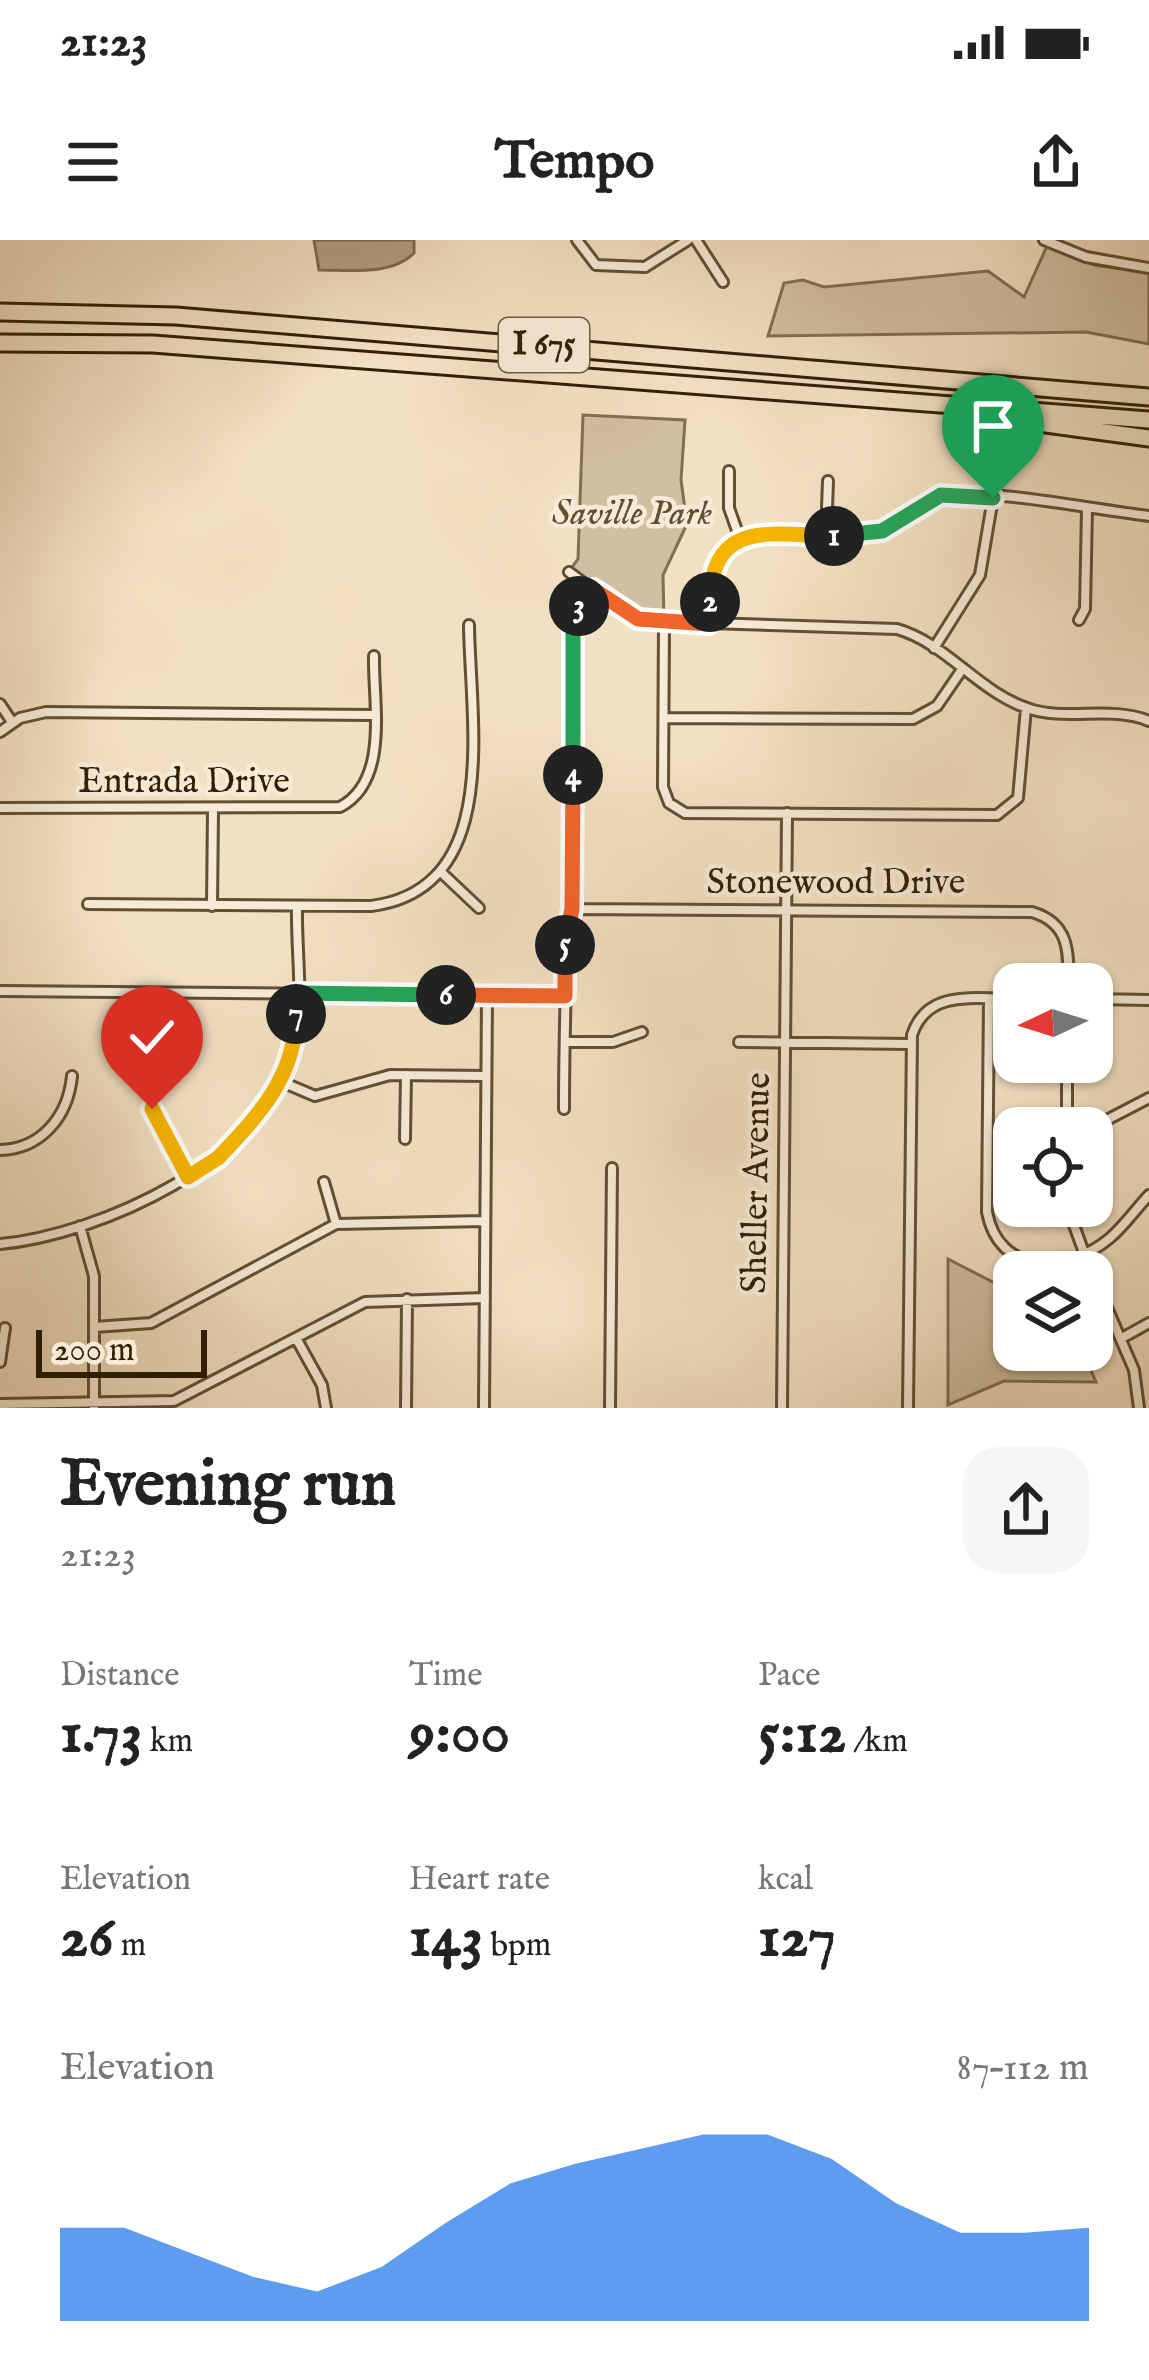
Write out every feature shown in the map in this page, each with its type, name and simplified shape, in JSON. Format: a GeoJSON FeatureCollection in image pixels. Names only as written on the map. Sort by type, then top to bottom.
{"type":"FeatureCollection","features":[{"type":"Feature","properties":{"kind":"highway","name":"I 675"},"geometry":{"type":"LineString","coordinates":[[0,312],[176,316],[1149,395]]}},
{"type":"Feature","properties":{"kind":"highway","name":"I 675"},"geometry":{"type":"LineString","coordinates":[[0,343],[153,344],[1149,420]]}},
{"type":"Feature","properties":{"kind":"highway"},"geometry":{"type":"LineString","coordinates":[[920,405],[1149,438]]}},
{"type":"Feature","properties":{"kind":"street"},"geometry":{"type":"LineString","coordinates":[[577,240],[596,265],[634,268],[692,240],[723,282]]}},
{"type":"Feature","properties":{"kind":"street"},"geometry":{"type":"LineString","coordinates":[[1046,240],[1105,262],[1149,268]]}},
{"type":"Feature","properties":{"kind":"street"},"geometry":{"type":"LineString","coordinates":[[729,471],[729,508],[740,538]]}},
{"type":"Feature","properties":{"kind":"street"},"geometry":{"type":"LineString","coordinates":[[826,536],[828,481]]}},
{"type":"Feature","properties":{"kind":"street"},"geometry":{"type":"LineString","coordinates":[[709,624],[713,568],[740,538],[872,535],[941,495],[1149,516]]}},
{"type":"Feature","properties":{"kind":"street"},"geometry":{"type":"LineString","coordinates":[[934,648],[980,574],[993,498]]}},
{"type":"Feature","properties":{"kind":"street"},"geometry":{"type":"LineString","coordinates":[[1079,620],[1085,609],[1087,509]]}},
{"type":"Feature","properties":{"kind":"street"},"geometry":{"type":"LineString","coordinates":[[569,572],[630,616],[664,622],[886,628],[912,634],[1025,708],[1126,714],[1149,722]]}},
{"type":"Feature","properties":{"kind":"street"},"geometry":{"type":"LineString","coordinates":[[564,1109],[565,957],[572,909],[573,626],[593,589]]}},
{"type":"Feature","properties":{"kind":"street"},"geometry":{"type":"LineString","coordinates":[[664,622],[664,794],[685,813],[993,815],[1016,801],[1025,708]]}},
{"type":"Feature","properties":{"kind":"street"},"geometry":{"type":"LineString","coordinates":[[88,904],[386,904],[442,874],[463,838],[468,814],[469,625]]}},
{"type":"Feature","properties":{"kind":"street"},"geometry":{"type":"LineString","coordinates":[[0,732],[12,722],[46,712],[374,715],[374,656]]}},
{"type":"Feature","properties":{"kind":"street"},"geometry":{"type":"LineString","coordinates":[[664,718],[913,719],[937,706],[963,668]]}},
{"type":"Feature","properties":{"kind":"street"},"geometry":{"type":"LineString","coordinates":[[0,704],[12,722]]}},
{"type":"Feature","properties":{"kind":"street","name":"Entrada Drive"},"geometry":{"type":"LineString","coordinates":[[0,808],[330,810],[362,791],[372,767],[374,715]]}},
{"type":"Feature","properties":{"kind":"street"},"geometry":{"type":"LineString","coordinates":[[212,906],[213,810]]}},
{"type":"Feature","properties":{"kind":"street","name":"Sheller Avenue"},"geometry":{"type":"LineString","coordinates":[[782,1408],[787,814]]}},
{"type":"Feature","properties":{"kind":"street"},"geometry":{"type":"LineString","coordinates":[[442,874],[479,908]]}},
{"type":"Feature","properties":{"kind":"street"},"geometry":{"type":"LineString","coordinates":[[0,1244],[80,1226],[188,1177],[220,1156],[282,1082],[295,1048],[297,907]]}},
{"type":"Feature","properties":{"kind":"street","name":"Stonewood Drive"},"geometry":{"type":"LineString","coordinates":[[572,909],[1032,912],[1061,930],[1068,963]]}},
{"type":"Feature","properties":{"kind":"street"},"geometry":{"type":"LineString","coordinates":[[0,991],[565,996]]}},
{"type":"Feature","properties":{"kind":"street"},"geometry":{"type":"LineString","coordinates":[[484,1408],[487,995]]}},
{"type":"Feature","properties":{"kind":"street"},"geometry":{"type":"LineString","coordinates":[[908,1408],[910,1044],[917,1022],[931,1006],[954,998],[993,999]]}},
{"type":"Feature","properties":{"kind":"street"},"geometry":{"type":"LineString","coordinates":[[989,999],[991,1228],[1009,1251]]}},
{"type":"Feature","properties":{"kind":"street"},"geometry":{"type":"LineString","coordinates":[[1113,1000],[1149,1000]]}},
{"type":"Feature","properties":{"kind":"street"},"geometry":{"type":"LineString","coordinates":[[565,1042],[613,1042],[642,1032]]}},
{"type":"Feature","properties":{"kind":"street"},"geometry":{"type":"LineString","coordinates":[[739,1042],[910,1044]]}},
{"type":"Feature","properties":{"kind":"street"},"geometry":{"type":"LineString","coordinates":[[405,1139],[406,1075]]}},
{"type":"Feature","properties":{"kind":"street"},"geometry":{"type":"LineString","coordinates":[[0,1150],[29,1146],[45,1136],[67,1099],[72,1076]]}},
{"type":"Feature","properties":{"kind":"street"},"geometry":{"type":"LineString","coordinates":[[172,1076],[157,1082],[151,1103],[188,1177]]}},
{"type":"Feature","properties":{"kind":"street"},"geometry":{"type":"LineString","coordinates":[[282,1082],[315,1096],[370,1079],[486,1076]]}},
{"type":"Feature","properties":{"kind":"street"},"geometry":{"type":"LineString","coordinates":[[1113,1117],[1149,1098]]}},
{"type":"Feature","properties":{"kind":"street"},"geometry":{"type":"LineString","coordinates":[[610,1408],[612,1168]]}},
{"type":"Feature","properties":{"kind":"street"},"geometry":{"type":"LineString","coordinates":[[324,1182],[336,1224]]}},
{"type":"Feature","properties":{"kind":"street"},"geometry":{"type":"LineString","coordinates":[[1088,1251],[1113,1235],[1149,1195]]}},
{"type":"Feature","properties":{"kind":"street"},"geometry":{"type":"LineString","coordinates":[[95,1327],[151,1323],[336,1224],[485,1220]]}},
{"type":"Feature","properties":{"kind":"street"},"geometry":{"type":"LineString","coordinates":[[80,1226],[94,1276],[94,1406]]}},
{"type":"Feature","properties":{"kind":"street"},"geometry":{"type":"LineString","coordinates":[[0,1404],[150,1405],[185,1397],[365,1302],[484,1298]]}},
{"type":"Feature","properties":{"kind":"street"},"geometry":{"type":"LineString","coordinates":[[406,1299],[406,1408]]}},
{"type":"Feature","properties":{"kind":"street"},"geometry":{"type":"LineString","coordinates":[[1113,1318],[1134,1370],[1139,1408]]}},
{"type":"Feature","properties":{"kind":"street"},"geometry":{"type":"LineString","coordinates":[[1122,1338],[1149,1323]]}},
{"type":"Feature","properties":{"kind":"street"},"geometry":{"type":"LineString","coordinates":[[0,1362],[5,1328]]}},
{"type":"Feature","properties":{"kind":"street"},"geometry":{"type":"LineString","coordinates":[[296,1338],[322,1385],[326,1408]]}},
{"type":"Feature","properties":{"kind":"green space"},"geometry":{"type":"Polygon","coordinates":[[[1047,246],[1095,265],[1149,273],[1149,344],[1086,332],[768,336],[784,283],[803,280],[824,287],[988,271],[1024,297],[1047,246]]]}},
{"type":"Feature","properties":{"kind":"green space","name":"Saville Park"},"geometry":{"type":"Polygon","coordinates":[[[583,415],[685,420],[681,480],[687,524],[663,575],[664,620],[631,613],[570,570],[578,559],[583,415]]]}},
{"type":"Feature","properties":{"kind":"green space"},"geometry":{"type":"Polygon","coordinates":[[[948,1259],[993,1282],[993,1371],[1091,1371],[1096,1382],[1004,1381],[948,1405],[948,1259]]]}},
{"type":"Feature","properties":{"kind":"shaded area"},"geometry":{"type":"Polygon","coordinates":[[[314,240],[414,240],[414,253],[382,268],[319,270],[314,240]]]}},
{"type":"Feature","properties":{"kind":"route"},"geometry":{"type":"LineString","coordinates":[[152,1109],[188,1177],[220,1156],[282,1082],[295,1048],[296,993],[565,996],[572,909],[573,626],[578,609],[593,589],[638,619],[709,624],[713,568],[724,550],[740,538],[759,534],[864,536],[882,531],[941,495],[993,498]]}}]}
